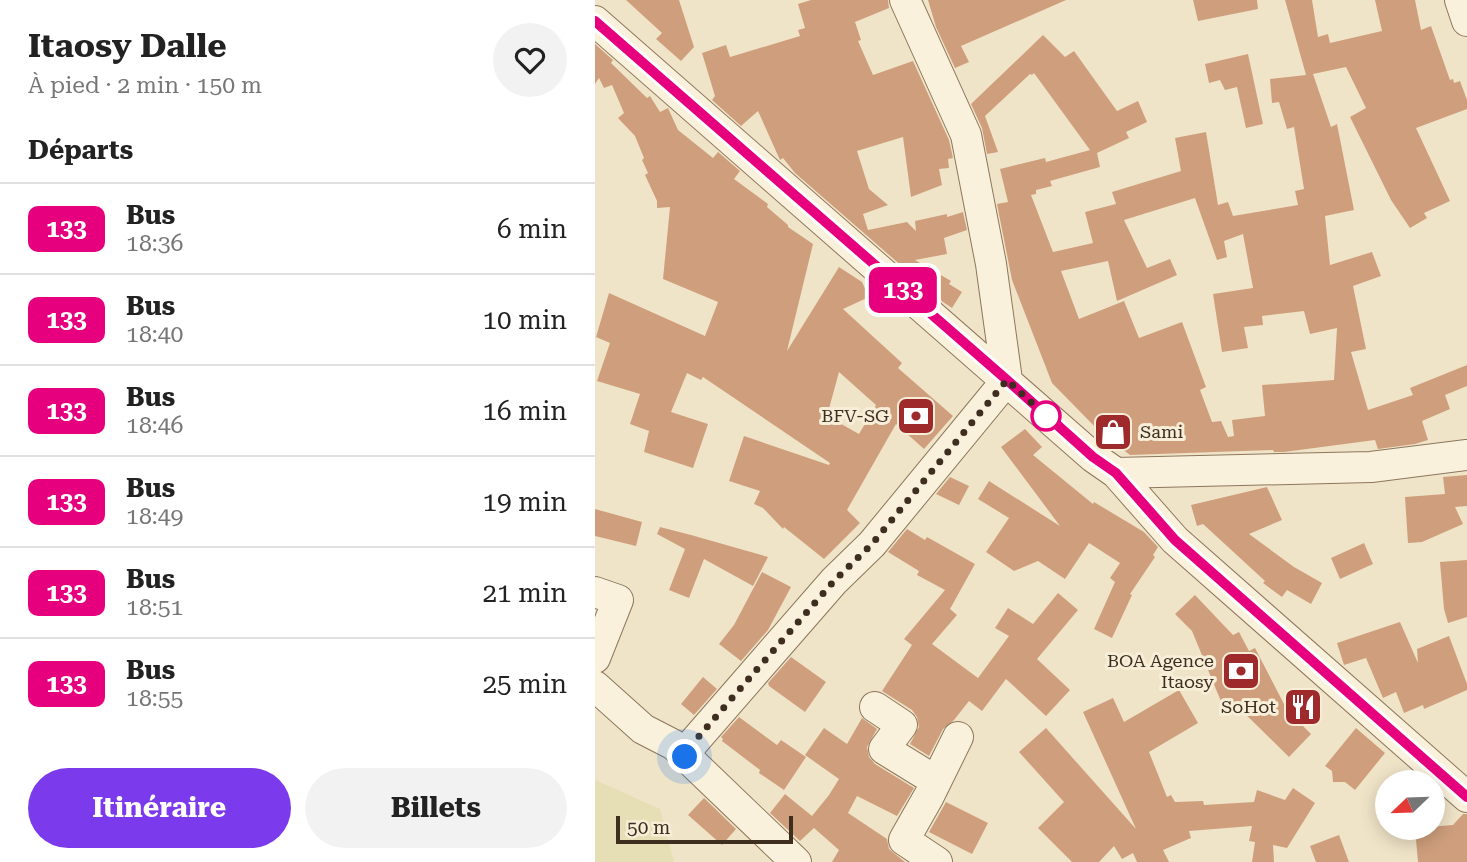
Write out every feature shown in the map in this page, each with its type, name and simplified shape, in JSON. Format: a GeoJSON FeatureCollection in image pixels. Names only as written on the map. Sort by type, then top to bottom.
{"type":"FeatureCollection","features":[{"type":"Feature","properties":{"kind":"street"},"geometry":{"type":"LineString","coordinates":[[685,757],[693,743],[834,581],[872,544],[1007,380],[992,264],[965,135],[905,0]]}},
{"type":"Feature","properties":{"kind":"street"},"geometry":{"type":"LineString","coordinates":[[1460,0],[1467,21]]}},
{"type":"Feature","properties":{"kind":"street"},"geometry":{"type":"LineString","coordinates":[[595,21],[1093,457],[1116,473],[1175,540],[1467,797]]}},
{"type":"Feature","properties":{"kind":"street"},"geometry":{"type":"LineString","coordinates":[[1116,473],[1371,467],[1467,455]]}},
{"type":"Feature","properties":{"kind":"street"},"geometry":{"type":"LineString","coordinates":[[595,592],[618,600],[595,658]]}},
{"type":"Feature","properties":{"kind":"street"},"geometry":{"type":"LineString","coordinates":[[595,686],[643,729],[674,745],[796,862]]}},
{"type":"Feature","properties":{"kind":"street"},"geometry":{"type":"LineString","coordinates":[[875,707],[902,725],[884,749],[936,781]]}},
{"type":"Feature","properties":{"kind":"street"},"geometry":{"type":"LineString","coordinates":[[937,862],[904,840],[958,737]]}},
{"type":"Feature","properties":{"kind":"shaded area"},"geometry":{"type":"Polygon","coordinates":[[[595,780],[660,809],[674,862],[595,862],[595,780]]]}},
{"type":"Feature","properties":{"kind":"building"},"geometry":{"type":"Polygon","coordinates":[[[626,0],[679,0],[694,47],[681,61],[656,39],[662,33],[626,0]]]}},
{"type":"Feature","properties":{"kind":"building"},"geometry":{"type":"Polygon","coordinates":[[[811,0],[888,0],[889,8],[855,22],[861,40],[858,41],[873,75],[913,61],[949,140],[953,158],[948,159],[949,168],[939,169],[942,185],[911,197],[903,137],[857,151],[869,189],[888,205],[863,214],[868,230],[907,222],[916,231],[915,221],[963,212],[967,230],[944,238],[947,254],[915,260],[951,281],[949,284],[962,292],[952,308],[795,173],[783,158],[780,160],[758,111],[741,126],[712,100],[715,96],[702,53],[726,45],[730,57],[800,36],[798,30],[805,28],[798,4],[811,0]]]}},
{"type":"Feature","properties":{"kind":"building"},"geometry":{"type":"Polygon","coordinates":[[[928,0],[1066,0],[961,46],[969,62],[955,68],[936,27],[928,0]]]}},
{"type":"Feature","properties":{"kind":"building"},"geometry":{"type":"Polygon","coordinates":[[[1193,0],[1257,0],[1258,9],[1198,21],[1193,0]]]}},
{"type":"Feature","properties":{"kind":"building"},"geometry":{"type":"Polygon","coordinates":[[[1285,0],[1312,0],[1318,37],[1328,34],[1330,43],[1382,31],[1375,0],[1415,0],[1421,30],[1431,26],[1450,80],[1453,79],[1454,83],[1460,81],[1467,100],[1467,109],[1416,128],[1450,201],[1424,213],[1427,218],[1410,228],[1391,200],[1350,117],[1366,108],[1346,67],[1313,74],[1331,127],[1337,124],[1354,210],[1325,216],[1330,265],[1372,252],[1381,276],[1353,286],[1366,349],[1351,352],[1368,410],[1413,395],[1410,388],[1467,365],[1467,386],[1445,395],[1450,409],[1422,421],[1428,440],[1415,444],[1378,449],[1375,440],[1284,452],[1273,450],[1130,455],[1101,433],[1052,383],[1012,280],[997,204],[1008,202],[1000,169],[1045,158],[1046,162],[1090,150],[1034,73],[985,116],[998,152],[987,154],[982,128],[971,104],[1043,35],[1065,57],[1074,51],[1117,111],[1138,101],[1147,122],[1126,132],[1129,138],[1097,153],[1100,167],[1050,181],[1052,186],[1036,190],[1036,194],[1031,195],[1053,252],[1093,243],[1085,212],[1116,204],[1112,192],[1181,171],[1175,138],[1206,132],[1218,205],[1228,202],[1233,216],[1298,205],[1295,191],[1304,189],[1294,127],[1287,129],[1279,102],[1272,103],[1270,79],[1306,75],[1285,0]],[[1195,198],[1124,220],[1147,268],[1170,259],[1177,275],[1117,301],[1108,261],[1061,271],[1079,319],[1124,301],[1139,338],[1182,322],[1206,387],[1200,390],[1212,422],[1221,421],[1228,437],[1234,436],[1232,420],[1265,416],[1262,385],[1334,380],[1337,328],[1310,334],[1304,311],[1262,316],[1263,325],[1244,327],[1248,348],[1222,352],[1213,294],[1253,288],[1243,234],[1224,241],[1227,257],[1217,260],[1195,198]]]}},
{"type":"Feature","properties":{"kind":"building"},"geometry":{"type":"Polygon","coordinates":[[[595,44],[647,98],[650,96],[660,112],[668,108],[678,130],[713,158],[718,152],[740,171],[734,179],[768,204],[767,207],[788,227],[813,244],[787,351],[839,267],[862,282],[869,297],[843,309],[902,363],[898,368],[953,416],[924,449],[896,424],[847,510],[860,523],[824,559],[784,527],[783,529],[763,508],[754,504],[760,491],[729,481],[744,436],[829,465],[830,463],[703,377],[701,380],[687,373],[671,412],[708,424],[693,468],[644,452],[649,431],[630,424],[640,394],[597,381],[610,343],[596,337],[609,293],[705,336],[718,302],[663,279],[670,207],[657,208],[657,201],[645,175],[648,173],[642,160],[644,158],[635,136],[618,118],[624,113],[612,85],[604,88],[599,78],[595,84],[595,44]],[[839,372],[827,416],[859,434],[876,405],[839,372]]]}},
{"type":"Feature","properties":{"kind":"building"},"geometry":{"type":"Polygon","coordinates":[[[1248,54],[1263,124],[1246,128],[1237,87],[1225,90],[1220,80],[1209,83],[1205,64],[1248,54]]]}},
{"type":"Feature","properties":{"kind":"building"},"geometry":{"type":"Polygon","coordinates":[[[1025,429],[1042,447],[1033,455],[1093,504],[1094,502],[1144,532],[1158,547],[1153,555],[1155,557],[1130,594],[1132,595],[1112,638],[1094,629],[1115,582],[1110,578],[1120,563],[1089,543],[1065,579],[1038,561],[1014,571],[986,552],[1009,518],[978,499],[989,481],[1060,526],[1001,447],[1025,429]]]}},
{"type":"Feature","properties":{"kind":"building"},"geometry":{"type":"Polygon","coordinates":[[[1467,475],[1467,506],[1455,507],[1463,524],[1422,542],[1408,543],[1405,497],[1445,494],[1443,477],[1467,475]]]}},
{"type":"Feature","properties":{"kind":"building"},"geometry":{"type":"Polygon","coordinates":[[[950,477],[969,486],[959,505],[936,494],[950,477]]]}},
{"type":"Feature","properties":{"kind":"building"},"geometry":{"type":"Polygon","coordinates":[[[1267,487],[1282,520],[1249,534],[1294,567],[1322,583],[1311,604],[1287,590],[1282,597],[1263,583],[1265,581],[1203,524],[1197,526],[1191,505],[1267,487]]]}},
{"type":"Feature","properties":{"kind":"building"},"geometry":{"type":"Polygon","coordinates":[[[595,509],[642,522],[636,546],[595,536],[595,509]]]}},
{"type":"Feature","properties":{"kind":"building"},"geometry":{"type":"Polygon","coordinates":[[[660,527],[768,557],[753,586],[704,559],[689,598],[669,590],[685,549],[657,534],[660,527]]]}},
{"type":"Feature","properties":{"kind":"building"},"geometry":{"type":"Polygon","coordinates":[[[907,529],[975,564],[950,609],[957,615],[932,644],[978,678],[1009,636],[995,628],[1008,608],[1033,624],[1058,593],[1078,610],[1037,659],[1070,690],[1046,716],[1006,679],[982,711],[969,701],[943,729],[929,756],[910,744],[919,727],[917,717],[912,710],[882,691],[912,645],[904,639],[945,590],[917,575],[919,571],[888,552],[907,529]]]}},
{"type":"Feature","properties":{"kind":"building"},"geometry":{"type":"Polygon","coordinates":[[[1364,543],[1373,564],[1340,579],[1331,558],[1364,543]]]}},
{"type":"Feature","properties":{"kind":"building"},"geometry":{"type":"Polygon","coordinates":[[[1467,560],[1467,617],[1448,623],[1444,609],[1440,562],[1467,560]]]}},
{"type":"Feature","properties":{"kind":"building"},"geometry":{"type":"Polygon","coordinates":[[[762,572],[791,587],[768,630],[741,661],[719,644],[734,625],[762,572]]]}},
{"type":"Feature","properties":{"kind":"building"},"geometry":{"type":"Polygon","coordinates":[[[1195,595],[1233,635],[1239,632],[1249,651],[1255,648],[1284,704],[1308,688],[1321,707],[1299,722],[1311,734],[1289,757],[1236,705],[1225,711],[1192,631],[1175,614],[1195,595]]]}},
{"type":"Feature","properties":{"kind":"building"},"geometry":{"type":"Polygon","coordinates":[[[1400,622],[1418,663],[1417,649],[1449,636],[1467,690],[1424,709],[1423,705],[1404,713],[1396,692],[1383,698],[1366,658],[1344,665],[1337,643],[1400,622]]]}},
{"type":"Feature","properties":{"kind":"building"},"geometry":{"type":"Polygon","coordinates":[[[791,657],[826,682],[805,712],[768,683],[791,657]]]}},
{"type":"Feature","properties":{"kind":"building"},"geometry":{"type":"Polygon","coordinates":[[[703,677],[717,689],[694,715],[681,704],[703,677]]]}},
{"type":"Feature","properties":{"kind":"building"},"geometry":{"type":"Polygon","coordinates":[[[1179,690],[1198,723],[1149,752],[1167,797],[1171,795],[1175,802],[1203,801],[1204,805],[1254,802],[1257,790],[1285,800],[1293,788],[1315,803],[1287,848],[1273,845],[1274,862],[1252,862],[1255,842],[1249,841],[1252,826],[1189,831],[1191,838],[1163,850],[1169,862],[1137,862],[1133,853],[1122,859],[1114,846],[1099,862],[1072,862],[1038,828],[1064,802],[1019,752],[1046,728],[1136,829],[1083,712],[1113,698],[1124,722],[1179,690]]]}},
{"type":"Feature","properties":{"kind":"building"},"geometry":{"type":"Polygon","coordinates":[[[739,717],[777,745],[781,740],[806,757],[784,790],[759,773],[760,770],[722,741],[721,737],[739,717]]]}},
{"type":"Feature","properties":{"kind":"building"},"geometry":{"type":"Polygon","coordinates":[[[862,718],[877,729],[867,747],[869,757],[875,764],[914,788],[897,816],[857,796],[848,813],[887,839],[889,849],[905,862],[832,862],[839,850],[814,828],[800,841],[770,813],[785,794],[812,816],[839,779],[805,755],[824,728],[847,744],[862,718]]]}},
{"type":"Feature","properties":{"kind":"building"},"geometry":{"type":"Polygon","coordinates":[[[1356,728],[1385,753],[1355,790],[1345,782],[1333,782],[1332,771],[1325,766],[1356,728]]]}},
{"type":"Feature","properties":{"kind":"building"},"geometry":{"type":"Polygon","coordinates":[[[704,798],[736,829],[722,845],[688,815],[704,798]]]}},
{"type":"Feature","properties":{"kind":"building"},"geometry":{"type":"Polygon","coordinates":[[[946,802],[988,823],[972,854],[929,832],[946,802]]]}},
{"type":"Feature","properties":{"kind":"building"},"geometry":{"type":"Polygon","coordinates":[[[1463,814],[1467,814],[1467,862],[1418,862],[1416,840],[1445,840],[1445,826],[1453,825],[1463,814]]]}},
{"type":"Feature","properties":{"kind":"building"},"geometry":{"type":"Polygon","coordinates":[[[1339,835],[1349,862],[1316,862],[1310,846],[1339,835]]]}},
{"type":"Feature","properties":{"kind":"bus line","name":"133"},"geometry":{"type":"LineString","coordinates":[[595,21],[1093,457],[1116,473],[1175,540],[1467,797]]}},
{"type":"Feature","properties":{"kind":"place","name":"BFV-SG"},"geometry":{"type":"Point","coordinates":[916,416]}},
{"type":"Feature","properties":{"kind":"place","name":"Sami"},"geometry":{"type":"Point","coordinates":[1113,432]}},
{"type":"Feature","properties":{"kind":"place","name":"BOA Agence Itaosy"},"geometry":{"type":"Point","coordinates":[1241,671]}},
{"type":"Feature","properties":{"kind":"place","name":"SoHot"},"geometry":{"type":"Point","coordinates":[1303,707]}},
{"type":"Feature","properties":{"kind":"route"},"geometry":{"type":"LineString","coordinates":[[685,757],[693,743],[834,581],[872,544],[1007,380],[1046,416]]}}]}
